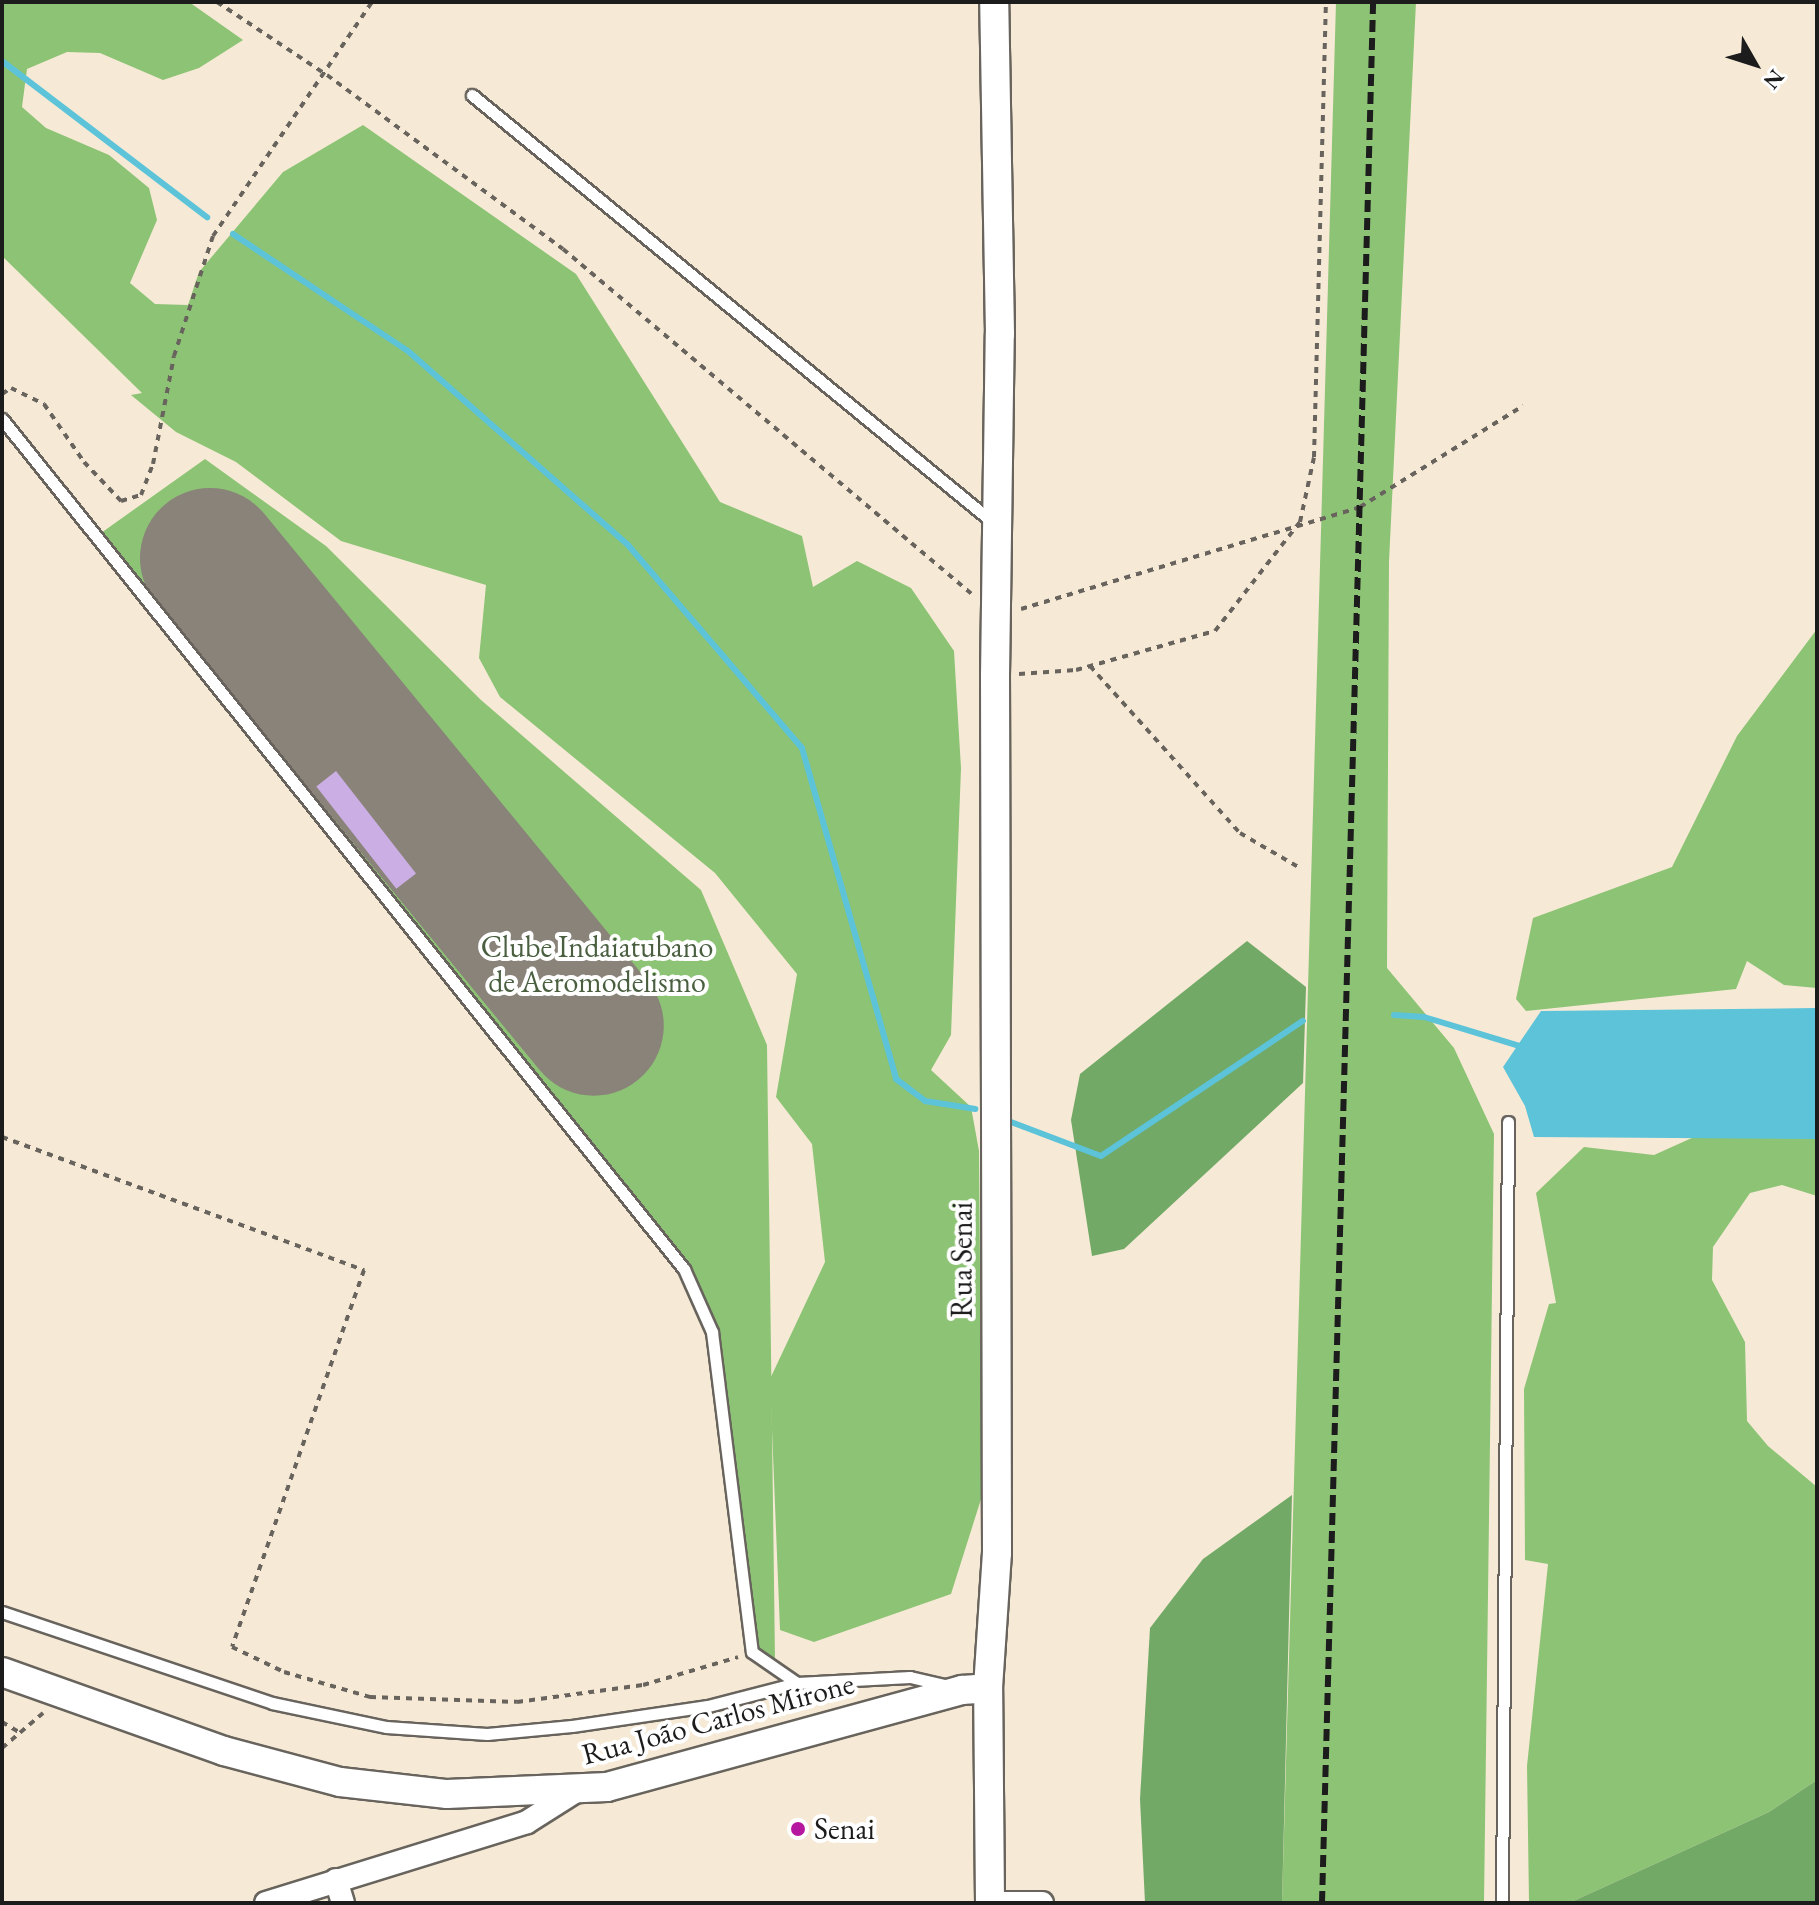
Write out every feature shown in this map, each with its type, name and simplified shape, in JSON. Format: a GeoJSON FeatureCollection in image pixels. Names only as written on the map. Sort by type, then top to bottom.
{"type":"FeatureCollection","features":[{"type":"Feature","properties":{"kind":"street","name":"Rua Senai"},"geometry":{"type":"LineString","coordinates":[[991,1903],[975,1689],[997,1553],[995,676],[998,527],[994,2]]}},
{"type":"Feature","properties":{"kind":"street","name":"Rua João Carlos Mirone"},"geometry":{"type":"LineString","coordinates":[[2,1672],[224,1751],[340,1782],[447,1794],[576,1791],[975,1689]]}},
{"type":"Feature","properties":{"kind":"street"},"geometry":{"type":"LineString","coordinates":[[266,1903],[527,1822],[576,1791]]}},
{"type":"Feature","properties":{"kind":"street"},"geometry":{"type":"LineString","coordinates":[[336,1880],[343,1903]]}},
{"type":"Feature","properties":{"kind":"street"},"geometry":{"type":"LineString","coordinates":[[991,1903],[1042,1903]]}},
{"type":"Feature","properties":{"kind":"lane"},"geometry":{"type":"LineString","coordinates":[[472,95],[998,527]]}},
{"type":"Feature","properties":{"kind":"lane"},"geometry":{"type":"LineString","coordinates":[[2,419],[684,1269],[712,1332],[752,1652],[797,1683]]}},
{"type":"Feature","properties":{"kind":"lane"},"geometry":{"type":"LineString","coordinates":[[1502,1903],[1508,1122]]}},
{"type":"Feature","properties":{"kind":"lane"},"geometry":{"type":"LineString","coordinates":[[2,1612],[272,1703],[386,1727],[515,1732],[708,1706],[797,1683],[910,1677],[975,1689]]}},
{"type":"Feature","properties":{"kind":"path"},"geometry":{"type":"LineString","coordinates":[[217,2],[327,75],[563,249],[998,616],[1300,522],[1360,507],[1523,406]]}},
{"type":"Feature","properties":{"kind":"path"},"geometry":{"type":"LineString","coordinates":[[2,394],[11,388],[44,404],[84,462],[121,501],[141,495],[153,464],[174,356],[213,236],[327,75],[372,2]]}},
{"type":"Feature","properties":{"kind":"path"},"geometry":{"type":"LineString","coordinates":[[995,676],[1090,666],[1215,631],[1300,522],[1314,457],[1326,2]]}},
{"type":"Feature","properties":{"kind":"path"},"geometry":{"type":"LineString","coordinates":[[1090,666],[1240,833],[1300,868]]}},
{"type":"Feature","properties":{"kind":"path"},"geometry":{"type":"LineString","coordinates":[[2,1137],[364,1270],[232,1647],[284,1672],[370,1697],[517,1702],[643,1685],[752,1652]]}},
{"type":"Feature","properties":{"kind":"path"},"geometry":{"type":"LineString","coordinates":[[2,1722],[20,1733],[2,1748]]}},
{"type":"Feature","properties":{"kind":"green space"},"geometry":{"type":"Polygon","coordinates":[[[2,2],[189,2],[243,40],[199,68],[163,80],[100,53],[67,52],[27,69],[22,107],[46,128],[109,155],[149,188],[157,220],[130,283],[155,304],[188,305],[199,272],[283,172],[363,125],[576,274],[720,502],[802,536],[813,587],[857,561],[911,588],[954,651],[961,768],[951,1035],[931,1070],[971,1107],[979,1151],[982,1496],[951,1594],[814,1642],[780,1630],[770,1379],[825,1262],[812,1144],[776,1097],[797,974],[715,873],[500,697],[479,658],[486,585],[341,541],[236,462],[176,432],[131,395],[142,393],[2,256],[2,2]]]}},
{"type":"Feature","properties":{"kind":"green space"},"geometry":{"type":"Polygon","coordinates":[[[1336,2],[1416,2],[1389,562],[1387,968],[1454,1048],[1494,1134],[1484,1903],[1282,1903],[1336,2]]]}},
{"type":"Feature","properties":{"kind":"green space","name":"Clube Indaiatubano de Aeromodelismo"},"geometry":{"type":"Polygon","coordinates":[[[205,459],[326,546],[481,700],[701,890],[767,1045],[775,1659],[752,1652],[712,1332],[684,1269],[94,538],[205,459]]]}},
{"type":"Feature","properties":{"kind":"green space"},"geometry":{"type":"Polygon","coordinates":[[[1817,629],[1817,988],[1784,985],[1747,961],[1736,989],[1526,1011],[1516,999],[1533,918],[1672,867],[1737,736],[1817,629]]]}},
{"type":"Feature","properties":{"kind":"green space"},"geometry":{"type":"Polygon","coordinates":[[[1247,941],[1306,987],[1303,1083],[1124,1249],[1092,1256],[1071,1120],[1080,1074],[1247,941]]]}},
{"type":"Feature","properties":{"kind":"green space"},"geometry":{"type":"Polygon","coordinates":[[[1817,1127],[1817,1196],[1782,1185],[1750,1193],[1713,1247],[1712,1280],[1745,1342],[1747,1421],[1768,1446],[1817,1487],[1817,1780],[1769,1812],[1569,1903],[1529,1903],[1527,1766],[1548,1564],[1525,1560],[1524,1389],[1549,1304],[1556,1303],[1536,1193],[1584,1147],[1654,1155],[1694,1137],[1817,1127]]]}},
{"type":"Feature","properties":{"kind":"green space"},"geometry":{"type":"Polygon","coordinates":[[[1292,1495],[1282,1903],[1145,1903],[1140,1799],[1150,1628],[1203,1559],[1292,1495]]]}},
{"type":"Feature","properties":{"kind":"green space"},"geometry":{"type":"Polygon","coordinates":[[[1817,1780],[1817,1903],[1569,1903],[1769,1812],[1817,1780]]]}},
{"type":"Feature","properties":{"kind":"water"},"geometry":{"type":"Polygon","coordinates":[[[1817,1008],[1817,1139],[1534,1137],[1525,1106],[1503,1067],[1541,1011],[1817,1008]]]}},
{"type":"Feature","properties":{"kind":"building"},"geometry":{"type":"Polygon","coordinates":[[[336,771],[416,873],[396,889],[316,786],[336,771]]]}},
{"type":"Feature","properties":{"kind":"waterway"},"geometry":{"type":"LineString","coordinates":[[2,61],[207,217]]}},
{"type":"Feature","properties":{"kind":"waterway"},"geometry":{"type":"LineString","coordinates":[[233,234],[408,351],[628,545],[802,748],[896,1079],[925,1101],[975,1109]]}},
{"type":"Feature","properties":{"kind":"waterway"},"geometry":{"type":"LineString","coordinates":[[1394,1015],[1424,1017],[1526,1048]]}},
{"type":"Feature","properties":{"kind":"waterway"},"geometry":{"type":"LineString","coordinates":[[1011,1122],[1101,1156],[1303,1021]]}},
{"type":"Feature","properties":{"kind":"runway"},"geometry":{"type":"LineString","coordinates":[[210,558],[594,1026]]}},
{"type":"Feature","properties":{"kind":"railway"},"geometry":{"type":"LineString","coordinates":[[1322,1903],[1373,2]]}},
{"type":"Feature","properties":{"kind":"place","name":"Senai"},"geometry":{"type":"Point","coordinates":[798,1829]}}]}
